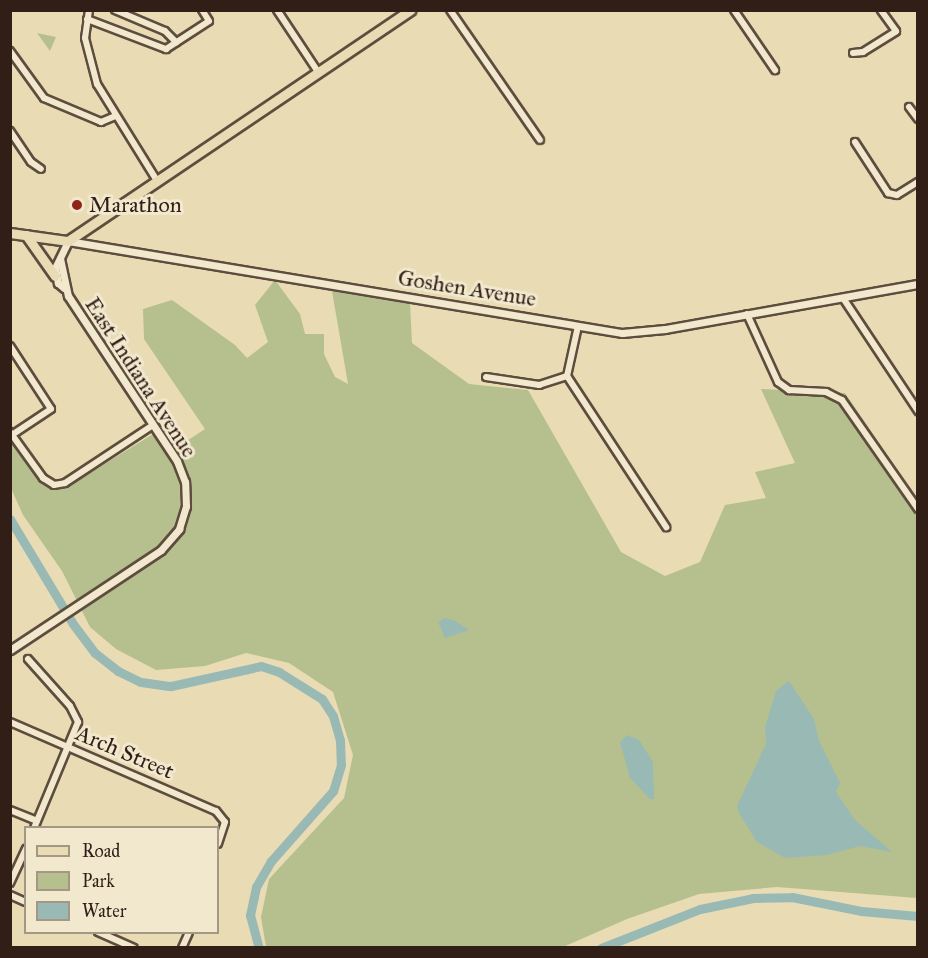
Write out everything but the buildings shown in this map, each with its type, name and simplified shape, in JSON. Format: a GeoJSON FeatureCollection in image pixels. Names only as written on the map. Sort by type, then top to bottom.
{"type":"FeatureCollection","features":[{"type":"Feature","properties":{"kind":"main road"},"geometry":{"type":"LineString","coordinates":[[68,241],[156,178],[411,10]]}},
{"type":"Feature","properties":{"kind":"main road","name":"Goshen Avenue"},"geometry":{"type":"LineString","coordinates":[[10,233],[68,241]]}},
{"type":"Feature","properties":{"kind":"main road"},"geometry":{"type":"LineString","coordinates":[[26,235],[55,276]]}},
{"type":"Feature","properties":{"kind":"street"},"geometry":{"type":"LineString","coordinates":[[89,10],[85,38],[94,75],[115,116],[156,178]]}},
{"type":"Feature","properties":{"kind":"street"},"geometry":{"type":"LineString","coordinates":[[115,10],[165,30],[176,42]]}},
{"type":"Feature","properties":{"kind":"street"},"geometry":{"type":"LineString","coordinates":[[87,19],[166,49],[209,21],[202,10]]}},
{"type":"Feature","properties":{"kind":"street"},"geometry":{"type":"LineString","coordinates":[[277,10],[318,72]]}},
{"type":"Feature","properties":{"kind":"street"},"geometry":{"type":"LineString","coordinates":[[450,10],[540,140]]}},
{"type":"Feature","properties":{"kind":"street"},"geometry":{"type":"LineString","coordinates":[[734,10],[774,70]]}},
{"type":"Feature","properties":{"kind":"street"},"geometry":{"type":"LineString","coordinates":[[853,53],[863,52],[896,31],[881,10]]}},
{"type":"Feature","properties":{"kind":"street"},"geometry":{"type":"LineString","coordinates":[[10,51],[44,98],[101,122],[115,116]]}},
{"type":"Feature","properties":{"kind":"street"},"geometry":{"type":"LineString","coordinates":[[909,107],[918,120]]}},
{"type":"Feature","properties":{"kind":"street"},"geometry":{"type":"LineString","coordinates":[[10,131],[31,162],[41,169]]}},
{"type":"Feature","properties":{"kind":"street"},"geometry":{"type":"LineString","coordinates":[[855,142],[888,193],[897,195],[918,182]]}},
{"type":"Feature","properties":{"kind":"street"},"geometry":{"type":"LineString","coordinates":[[55,276],[68,241]]}},
{"type":"Feature","properties":{"kind":"street","name":"Goshen Avenue"},"geometry":{"type":"LineString","coordinates":[[68,241],[578,326],[640,332],[918,284]]}},
{"type":"Feature","properties":{"kind":"street","name":"East Indiana Avenue"},"geometry":{"type":"LineString","coordinates":[[60,259],[64,288]]}},
{"type":"Feature","properties":{"kind":"street","name":"East Indiana Avenue"},"geometry":{"type":"LineString","coordinates":[[10,650],[161,550],[184,518],[185,482],[177,461],[55,276]]}},
{"type":"Feature","properties":{"kind":"street"},"geometry":{"type":"LineString","coordinates":[[843,298],[918,411]]}},
{"type":"Feature","properties":{"kind":"street"},"geometry":{"type":"LineString","coordinates":[[747,314],[778,382],[789,390],[826,392],[842,400],[918,509]]}},
{"type":"Feature","properties":{"kind":"street"},"geometry":{"type":"LineString","coordinates":[[578,326],[567,376],[666,527]]}},
{"type":"Feature","properties":{"kind":"street"},"geometry":{"type":"LineString","coordinates":[[10,346],[51,409],[13,433],[43,478],[54,485],[64,483],[153,425]]}},
{"type":"Feature","properties":{"kind":"street"},"geometry":{"type":"LineString","coordinates":[[486,377],[539,385],[567,376]]}},
{"type":"Feature","properties":{"kind":"street"},"geometry":{"type":"LineString","coordinates":[[10,810],[36,824],[77,729],[75,712],[28,658]]}},
{"type":"Feature","properties":{"kind":"street","name":"Arch Street"},"geometry":{"type":"LineString","coordinates":[[10,722],[224,818],[219,840]]}},
{"type":"Feature","properties":{"kind":"street"},"geometry":{"type":"LineString","coordinates":[[10,883],[24,852]]}},
{"type":"Feature","properties":{"kind":"street"},"geometry":{"type":"LineString","coordinates":[[10,895],[24,901]]}},
{"type":"Feature","properties":{"kind":"street"},"geometry":{"type":"LineString","coordinates":[[101,934],[134,948]]}},
{"type":"Feature","properties":{"kind":"street"},"geometry":{"type":"LineString","coordinates":[[182,948],[189,934]]}},
{"type":"Feature","properties":{"kind":"green space"},"geometry":{"type":"Polygon","coordinates":[[[37,33],[56,37],[50,51],[37,33]]]}},
{"type":"Feature","properties":{"kind":"green space"},"geometry":{"type":"Polygon","coordinates":[[[275,280],[300,314],[305,334],[324,334],[324,354],[335,377],[348,384],[332,291],[410,303],[412,343],[469,384],[528,390],[621,552],[665,576],[700,562],[725,505],[766,498],[755,472],[795,463],[761,389],[845,393],[917,499],[917,898],[777,887],[699,894],[627,919],[563,947],[266,947],[261,917],[269,879],[344,798],[353,755],[333,692],[289,663],[246,653],[205,666],[156,670],[116,649],[90,627],[62,571],[23,515],[11,488],[10,440],[44,483],[55,490],[69,486],[153,434],[167,454],[205,429],[144,339],[143,309],[172,300],[235,345],[247,358],[268,342],[255,305],[275,280]]]}},
{"type":"Feature","properties":{"kind":"water"},"geometry":{"type":"Polygon","coordinates":[[[445,618],[469,630],[445,638],[438,622],[445,618]]]}},
{"type":"Feature","properties":{"kind":"water"},"geometry":{"type":"Polygon","coordinates":[[[789,681],[814,719],[819,741],[840,783],[836,792],[854,819],[892,852],[860,846],[827,855],[785,858],[757,842],[740,815],[737,806],[766,744],[765,727],[776,691],[789,681]]]}},
{"type":"Feature","properties":{"kind":"water"},"geometry":{"type":"Polygon","coordinates":[[[627,735],[639,740],[653,762],[654,799],[650,799],[630,778],[620,742],[627,735]]]}},
{"type":"Feature","properties":{"kind":"waterway"},"geometry":{"type":"LineString","coordinates":[[10,519],[73,624],[95,653],[118,671],[141,682],[171,686],[261,666],[279,672],[322,699],[333,716],[340,740],[341,765],[333,791],[271,861],[256,887],[250,915],[259,948]]}},
{"type":"Feature","properties":{"kind":"waterway"},"geometry":{"type":"LineString","coordinates":[[601,948],[700,909],[753,898],[792,897],[861,911],[918,916]]}},
{"type":"Feature","properties":{"kind":"place","name":"Marathon"},"geometry":{"type":"Point","coordinates":[77,205]}}]}
